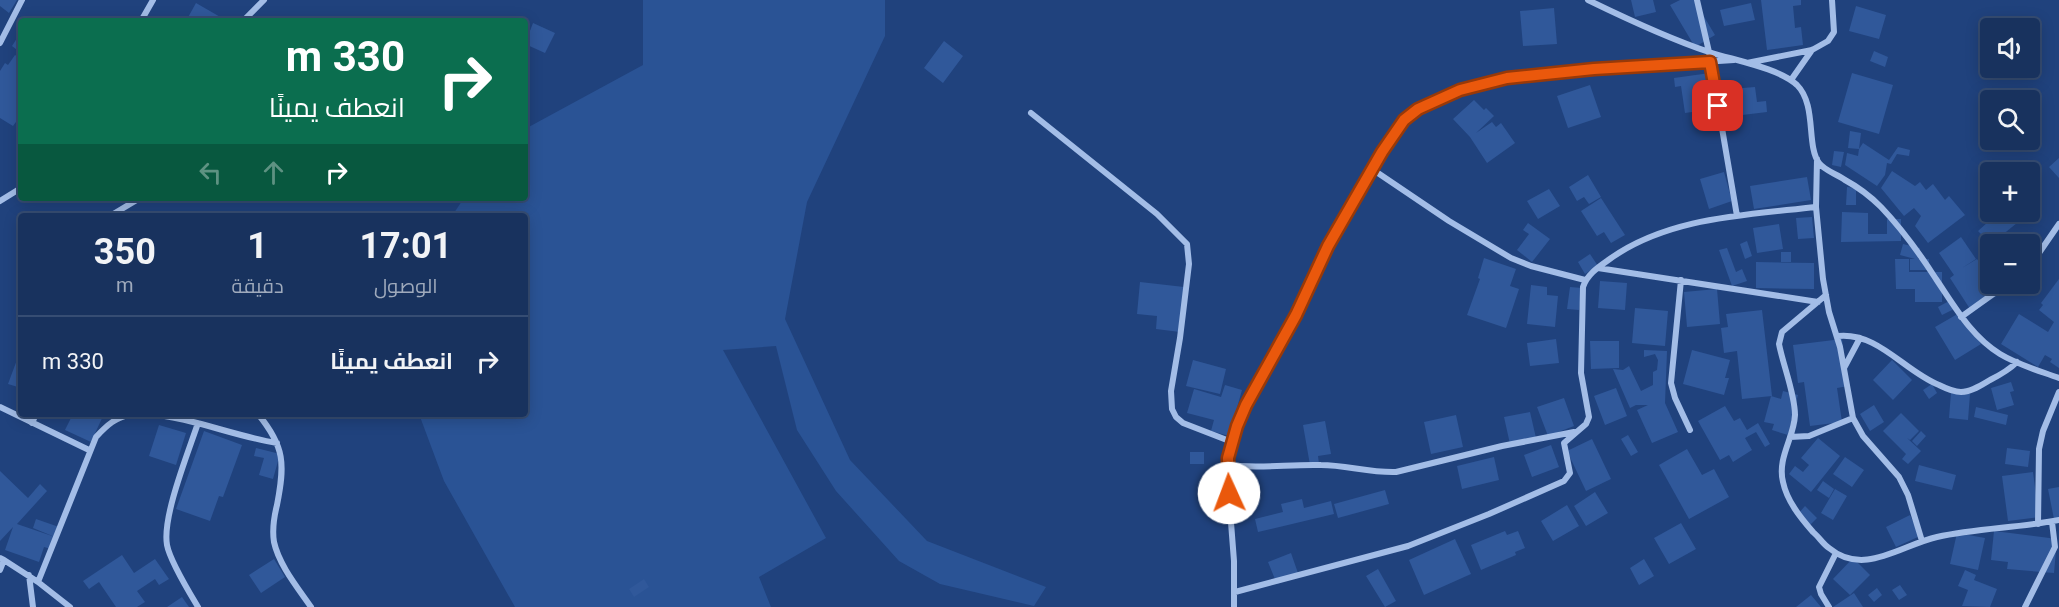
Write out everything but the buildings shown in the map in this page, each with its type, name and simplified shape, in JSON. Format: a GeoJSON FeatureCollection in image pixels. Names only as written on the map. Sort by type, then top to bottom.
{"type":"FeatureCollection","features":[{"type":"Feature","properties":{"kind":"street"},"geometry":{"type":"LineString","coordinates":[[0,43],[22,0]]}},
{"type":"Feature","properties":{"kind":"street"},"geometry":{"type":"LineString","coordinates":[[143,18],[153,0]]}},
{"type":"Feature","properties":{"kind":"street"},"geometry":{"type":"LineString","coordinates":[[246,18],[264,0]]}},
{"type":"Feature","properties":{"kind":"street"},"geometry":{"type":"LineString","coordinates":[[1588,0],[1669,37],[1783,76],[1791,80],[1802,92],[1809,114],[1816,159],[1816,207],[1823,279],[1838,336],[1853,418],[1863,436],[1899,477],[1908,495],[1922,542]]}},
{"type":"Feature","properties":{"kind":"street"},"geometry":{"type":"LineString","coordinates":[[1697,0],[1709,52],[1737,216]]}},
{"type":"Feature","properties":{"kind":"street"},"geometry":{"type":"LineString","coordinates":[[1747,63],[1812,50],[1828,41],[1834,32],[1832,0]]}},
{"type":"Feature","properties":{"kind":"street"},"geometry":{"type":"LineString","coordinates":[[1791,80],[1812,50]]}},
{"type":"Feature","properties":{"kind":"street"},"geometry":{"type":"LineString","coordinates":[[1234,607],[1227,465],[1232,442],[1246,405],[1296,315],[1328,246],[1372,169],[1404,120],[1418,109],[1460,90],[1507,78],[1538,73],[1734,60]]}},
{"type":"Feature","properties":{"kind":"street"},"geometry":{"type":"LineString","coordinates":[[1031,113],[1157,214],[1187,244],[1189,264],[1171,391],[1172,409],[1183,423],[1232,442]]}},
{"type":"Feature","properties":{"kind":"street"},"geometry":{"type":"LineString","coordinates":[[1816,159],[1822,167],[1867,194],[1896,223],[1976,335],[2017,362],[2059,378]]}},
{"type":"Feature","properties":{"kind":"street"},"geometry":{"type":"LineString","coordinates":[[1372,169],[1511,258],[1531,266],[1585,280]]}},
{"type":"Feature","properties":{"kind":"street"},"geometry":{"type":"LineString","coordinates":[[0,201],[18,190]]}},
{"type":"Feature","properties":{"kind":"street"},"geometry":{"type":"LineString","coordinates":[[115,213],[135,201]]}},
{"type":"Feature","properties":{"kind":"street"},"geometry":{"type":"LineString","coordinates":[[1235,592],[1408,546],[1564,481],[1570,473],[1564,443],[1586,424],[1589,417],[1581,373],[1582,297],[1585,280],[1633,244],[1668,230],[1737,216],[1816,207]]}},
{"type":"Feature","properties":{"kind":"street"},"geometry":{"type":"LineString","coordinates":[[2040,252],[2059,224]]}},
{"type":"Feature","properties":{"kind":"street"},"geometry":{"type":"LineString","coordinates":[[1598,268],[1818,302]]}},
{"type":"Feature","properties":{"kind":"street"},"geometry":{"type":"LineString","coordinates":[[1682,280],[1671,383],[1675,398],[1690,430]]}},
{"type":"Feature","properties":{"kind":"street"},"geometry":{"type":"LineString","coordinates":[[1961,317],[1993,294]]}},
{"type":"Feature","properties":{"kind":"street"},"geometry":{"type":"LineString","coordinates":[[1826,295],[1779,337],[1795,414],[1781,463],[1782,480],[1789,500],[1808,526],[1829,548],[1852,560],[1870,561],[1936,537],[2055,521],[2055,547],[2025,607]]}},
{"type":"Feature","properties":{"kind":"street"},"geometry":{"type":"LineString","coordinates":[[1838,336],[1849,335],[1860,338],[1887,352],[1926,380],[1949,390],[1961,392],[1981,386],[2017,362]]}},
{"type":"Feature","properties":{"kind":"street"},"geometry":{"type":"LineString","coordinates":[[1844,368],[1860,338]]}},
{"type":"Feature","properties":{"kind":"street"},"geometry":{"type":"LineString","coordinates":[[2038,524],[2039,449],[2043,431],[2059,392]]}},
{"type":"Feature","properties":{"kind":"street"},"geometry":{"type":"LineString","coordinates":[[0,407],[18,416]]}},
{"type":"Feature","properties":{"kind":"street"},"geometry":{"type":"LineString","coordinates":[[20,417],[89,450]]}},
{"type":"Feature","properties":{"kind":"street"},"geometry":{"type":"LineString","coordinates":[[32,423],[35,417]]}},
{"type":"Feature","properties":{"kind":"street"},"geometry":{"type":"LineString","coordinates":[[38,582],[89,450],[96,437],[109,423],[121,417]]}},
{"type":"Feature","properties":{"kind":"street"},"geometry":{"type":"LineString","coordinates":[[174,417],[277,443]]}},
{"type":"Feature","properties":{"kind":"street"},"geometry":{"type":"LineString","coordinates":[[260,417],[281,452],[283,477],[276,511],[274,543],[277,553],[311,607]]}},
{"type":"Feature","properties":{"kind":"street"},"geometry":{"type":"LineString","coordinates":[[1790,436],[1809,436],[1853,418]]}},
{"type":"Feature","properties":{"kind":"street"},"geometry":{"type":"LineString","coordinates":[[198,423],[166,520],[167,545],[185,586],[198,607]]}},
{"type":"Feature","properties":{"kind":"street"},"geometry":{"type":"LineString","coordinates":[[1227,465],[1249,468],[1334,465],[1382,473],[1396,472],[1502,446],[1577,432]]}},
{"type":"Feature","properties":{"kind":"street"},"geometry":{"type":"LineString","coordinates":[[1829,607],[1819,586],[1836,553]]}},
{"type":"Feature","properties":{"kind":"street"},"geometry":{"type":"LineString","coordinates":[[0,570],[2,559],[29,575],[70,607]]}},
{"type":"Feature","properties":{"kind":"street"},"geometry":{"type":"LineString","coordinates":[[29,575],[33,607]]}},
{"type":"Feature","properties":{"kind":"shaded area"},"geometry":{"type":"Polygon","coordinates":[[[643,0],[885,0],[885,36],[807,202],[785,319],[850,460],[927,541],[1046,587],[1034,606],[940,584],[899,561],[836,491],[797,430],[776,346],[723,350],[826,538],[759,577],[771,607],[515,607],[444,481],[420,417],[528,417],[528,213],[454,213],[462,201],[528,201],[528,127],[643,65],[643,0]]]}},
{"type":"Feature","properties":{"kind":"route"},"geometry":{"type":"LineString","coordinates":[[1229,493],[1228,458],[1246,405],[1285,335],[1339,225],[1382,152],[1410,115],[1460,90],[1507,78],[1538,73],[1710,62],[1718,106]]}}]}
